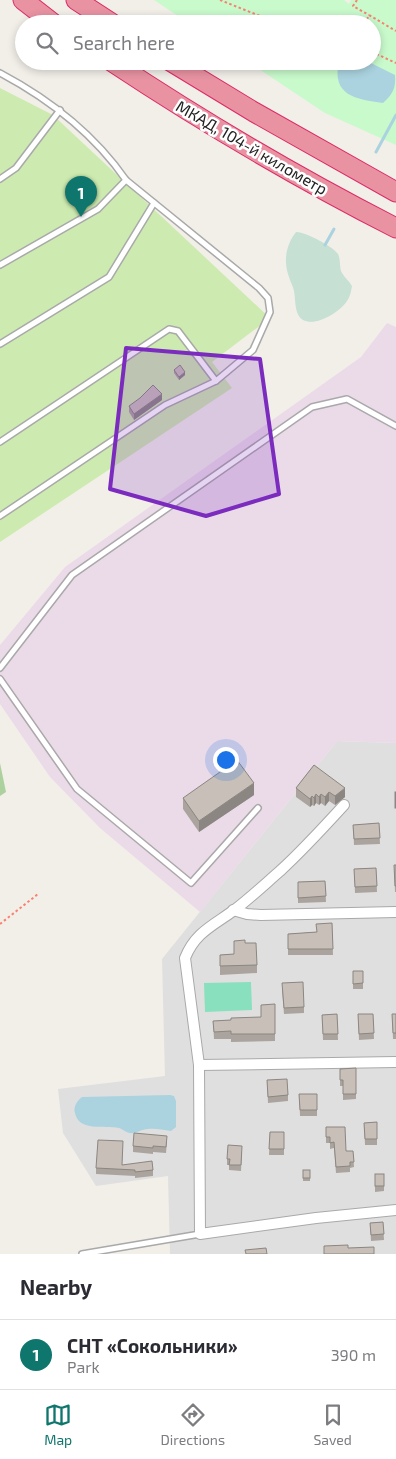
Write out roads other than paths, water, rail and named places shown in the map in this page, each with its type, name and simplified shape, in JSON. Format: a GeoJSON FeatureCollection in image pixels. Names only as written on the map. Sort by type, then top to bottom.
{"type":"FeatureCollection","features":[{"type":"Feature","properties":{"kind":"highway"},"geometry":{"type":"LineString","coordinates":[[22,0],[42,15]]}},
{"type":"Feature","properties":{"kind":"highway"},"geometry":{"type":"LineString","coordinates":[[76,0],[98,15]]}},
{"type":"Feature","properties":{"kind":"highway","name":"МКАД, 104-й километр"},"geometry":{"type":"LineString","coordinates":[[125,70],[238,140],[353,206],[396,228]]}},
{"type":"Feature","properties":{"kind":"highway","name":"МКАД, 104-й километр"},"geometry":{"type":"LineString","coordinates":[[185,70],[254,112],[396,192]]}},
{"type":"Feature","properties":{"kind":"street"},"geometry":{"type":"LineString","coordinates":[[344,804],[314,838],[281,870],[196,938],[185,958],[199,1065],[200,1234],[316,1218],[396,1210]]}},
{"type":"Feature","properties":{"kind":"street"},"geometry":{"type":"LineString","coordinates":[[233,910],[261,915],[396,912]]}},
{"type":"Feature","properties":{"kind":"street"},"geometry":{"type":"LineString","coordinates":[[199,1065],[396,1062]]}},
{"type":"Feature","properties":{"kind":"lane"},"geometry":{"type":"LineString","coordinates":[[0,73],[29,88],[60,110],[92,139],[115,164],[126,180],[259,288],[268,298],[270,312],[253,350],[216,381],[165,405],[0,516]]}},
{"type":"Feature","properties":{"kind":"lane"},"geometry":{"type":"LineString","coordinates":[[0,179],[16,168],[60,110]]}},
{"type":"Feature","properties":{"kind":"lane"},"geometry":{"type":"LineString","coordinates":[[0,265],[98,209],[126,180]]}},
{"type":"Feature","properties":{"kind":"lane"},"geometry":{"type":"LineString","coordinates":[[0,344],[109,277],[154,202]]}},
{"type":"Feature","properties":{"kind":"lane"},"geometry":{"type":"LineString","coordinates":[[0,442],[169,329],[178,331],[216,381]]}},
{"type":"Feature","properties":{"kind":"lane"},"geometry":{"type":"LineString","coordinates":[[0,668],[72,575],[312,407],[348,399],[396,426]]}},
{"type":"Feature","properties":{"kind":"lane"},"geometry":{"type":"LineString","coordinates":[[0,679],[77,789],[191,883],[258,808]]}},
{"type":"Feature","properties":{"kind":"lane"},"geometry":{"type":"LineString","coordinates":[[82,1254],[200,1234]]}},
{"type":"Feature","properties":{"kind":"water"},"geometry":{"type":"Polygon","coordinates":[[[381,68],[395,75],[395,84],[391,94],[383,103],[364,100],[348,94],[342,89],[338,70],[381,70],[381,68]]]}},
{"type":"Feature","properties":{"kind":"water"},"geometry":{"type":"Polygon","coordinates":[[[174,1096],[176,1101],[176,1127],[171,1131],[151,1129],[131,1133],[119,1128],[87,1125],[77,1119],[75,1111],[76,1104],[82,1097],[174,1096]]]}},
{"type":"Feature","properties":{"kind":"waterway"},"geometry":{"type":"LineString","coordinates":[[376,152],[396,115]]}},
{"type":"Feature","properties":{"kind":"waterway"},"geometry":{"type":"LineString","coordinates":[[325,245],[334,229]]}},
{"type":"Feature","properties":{"kind":"place","name":"СНТ «Сокольники»"},"geometry":{"type":"Point","coordinates":[81,217]}}]}
